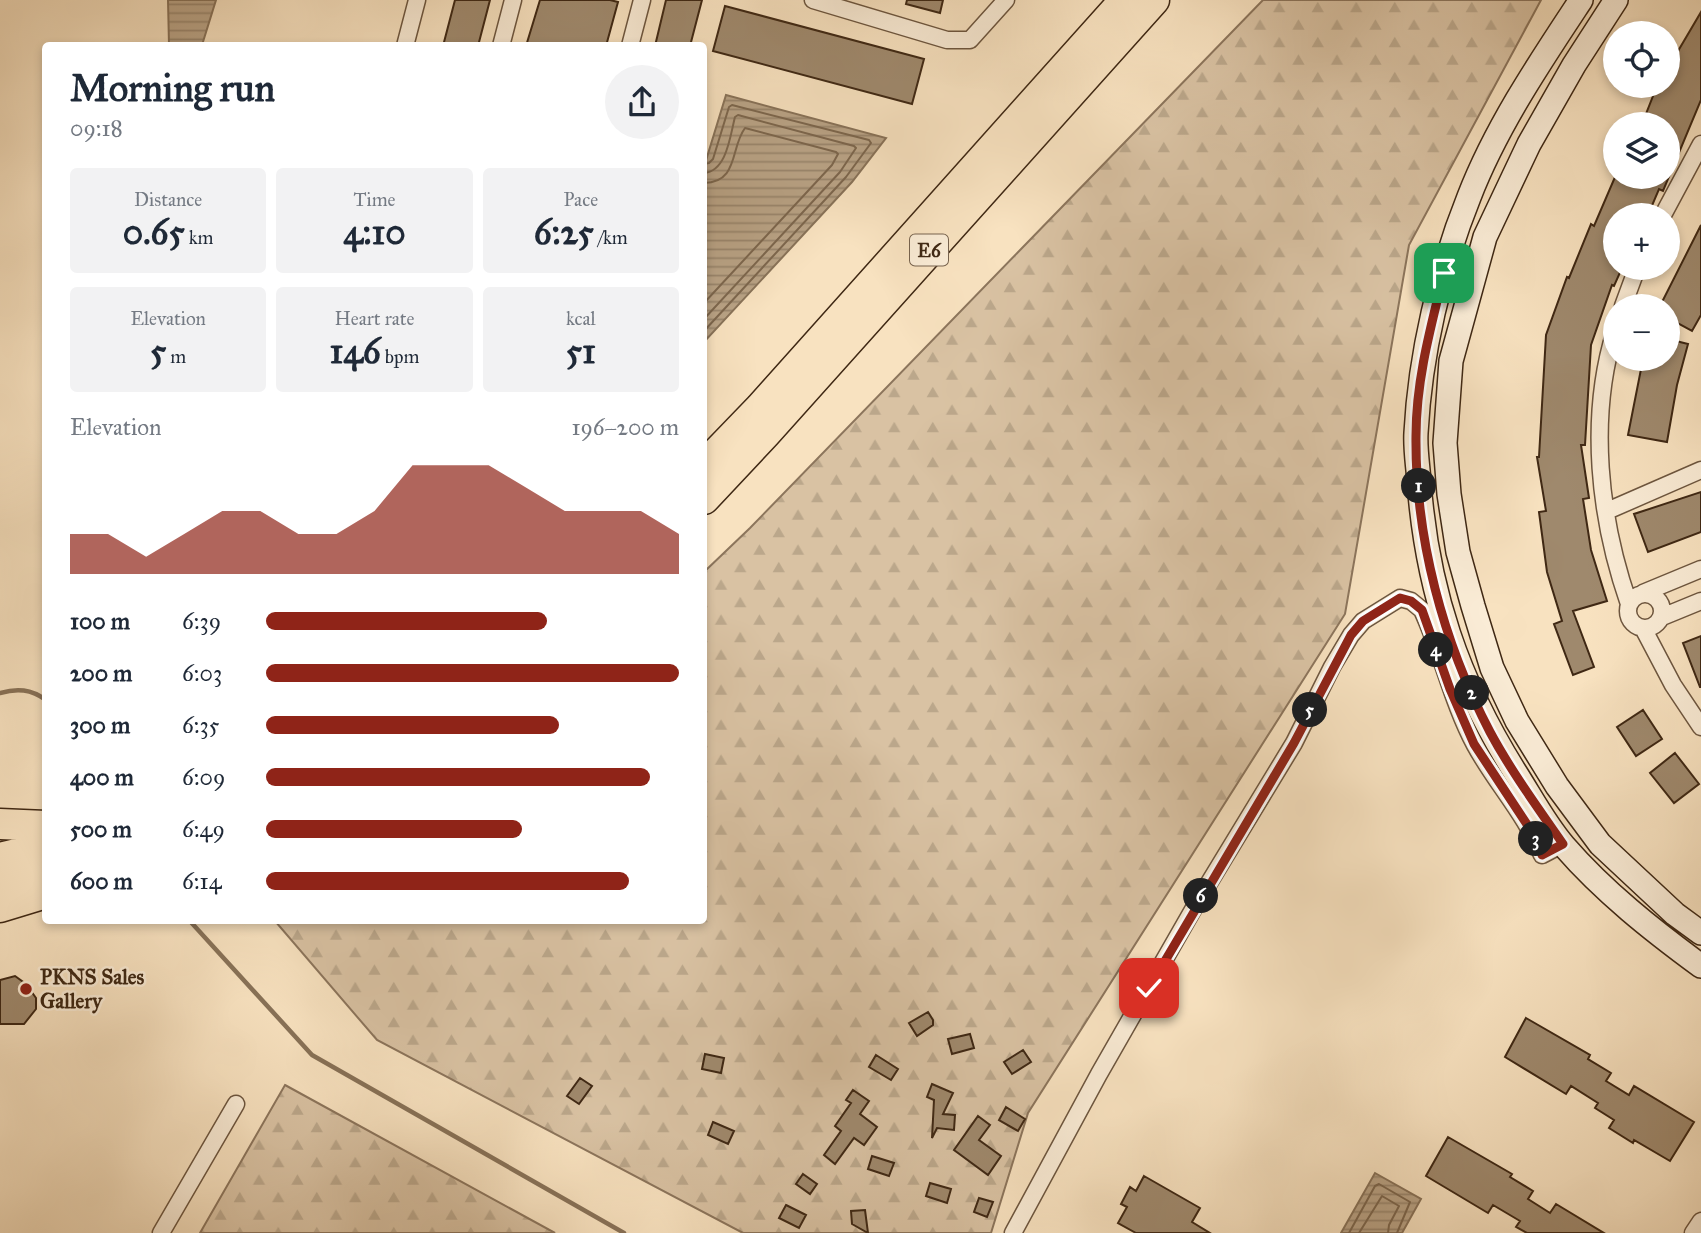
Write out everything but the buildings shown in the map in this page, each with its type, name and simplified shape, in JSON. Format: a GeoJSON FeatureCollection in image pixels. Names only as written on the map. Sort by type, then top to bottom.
{"type":"FeatureCollection","features":[{"type":"Feature","properties":{"kind":"highway","name":"E6"},"geometry":{"type":"LineString","coordinates":[[707,463],[760,408],[1125,0]]}},
{"type":"Feature","properties":{"kind":"highway","name":"E6"},"geometry":{"type":"LineString","coordinates":[[707,496],[1154,0]]}},
{"type":"Feature","properties":{"kind":"highway"},"geometry":{"type":"LineString","coordinates":[[0,824],[42,826]]}},
{"type":"Feature","properties":{"kind":"highway"},"geometry":{"type":"LineString","coordinates":[[0,858],[42,848]]}},
{"type":"Feature","properties":{"kind":"highway"},"geometry":{"type":"LineString","coordinates":[[0,879],[42,871]]}},
{"type":"Feature","properties":{"kind":"highway"},"geometry":{"type":"LineString","coordinates":[[0,906],[42,893]]}},
{"type":"Feature","properties":{"kind":"main road"},"geometry":{"type":"LineString","coordinates":[[1581,0],[1503,127],[1469,195],[1444,273],[1423,362],[1416,435],[1422,527],[1448,638],[1491,734],[1563,844],[1604,888],[1701,966]]}},
{"type":"Feature","properties":{"kind":"main road"},"geometry":{"type":"LineString","coordinates":[[1616,0],[1574,65],[1529,144],[1485,237],[1451,361],[1445,443],[1449,494],[1458,552],[1473,606],[1492,668],[1517,721],[1557,786],[1600,844],[1644,887],[1701,933]]}},
{"type":"Feature","properties":{"kind":"street"},"geometry":{"type":"LineString","coordinates":[[406,42],[417,0]]}},
{"type":"Feature","properties":{"kind":"street"},"geometry":{"type":"LineString","coordinates":[[502,42],[513,0]]}},
{"type":"Feature","properties":{"kind":"street"},"geometry":{"type":"LineString","coordinates":[[631,42],[642,0]]}},
{"type":"Feature","properties":{"kind":"street"},"geometry":{"type":"LineString","coordinates":[[813,0],[947,40],[970,40],[1006,0]]}},
{"type":"Feature","properties":{"kind":"street"},"geometry":{"type":"LineString","coordinates":[[1669,203],[1701,144]]}},
{"type":"Feature","properties":{"kind":"street"},"geometry":{"type":"LineString","coordinates":[[1604,371],[1599,445],[1612,544],[1629,604],[1630,619],[1643,628],[1672,685],[1698,718]]}},
{"type":"Feature","properties":{"kind":"street"},"geometry":{"type":"LineString","coordinates":[[1607,511],[1701,470]]}},
{"type":"Feature","properties":{"kind":"street"},"geometry":{"type":"LineString","coordinates":[[1629,604],[1643,593],[1701,569]]}},
{"type":"Feature","properties":{"kind":"street"},"geometry":{"type":"LineString","coordinates":[[1643,593],[1651,594],[1661,603],[1662,617]]}},
{"type":"Feature","properties":{"kind":"street"},"geometry":{"type":"LineString","coordinates":[[1013,1233],[1099,1074],[1198,901],[1294,743],[1332,667],[1351,635],[1363,621],[1400,598],[1411,601],[1422,610],[1461,715],[1491,772],[1536,838],[1542,855],[1563,844]]}},
{"type":"Feature","properties":{"kind":"street"},"geometry":{"type":"LineString","coordinates":[[1643,628],[1654,626],[1662,617],[1701,601]]}},
{"type":"Feature","properties":{"kind":"street"},"geometry":{"type":"LineString","coordinates":[[161,1233],[236,1104]]}},
{"type":"Feature","properties":{"kind":"street"},"geometry":{"type":"LineString","coordinates":[[1693,1233],[1701,1221]]}},
{"type":"Feature","properties":{"kind":"green space"},"geometry":{"type":"Polygon","coordinates":[[[1263,0],[1541,0],[1409,245],[1345,614],[1028,1113],[991,1233],[743,1233],[377,1040],[278,924],[707,924],[707,569],[1263,0]]]}},
{"type":"Feature","properties":{"kind":"green space"},"geometry":{"type":"Polygon","coordinates":[[[285,1085],[555,1233],[200,1233],[285,1085]]]}},
{"type":"Feature","properties":{"kind":"water"},"geometry":{"type":"Polygon","coordinates":[[[168,0],[216,0],[203,42],[169,42],[168,0]]]}},
{"type":"Feature","properties":{"kind":"water"},"geometry":{"type":"Polygon","coordinates":[[[726,95],[886,138],[852,182],[707,339],[707,157],[726,95]]]}},
{"type":"Feature","properties":{"kind":"water"},"geometry":{"type":"Polygon","coordinates":[[[1375,1173],[1421,1199],[1402,1233],[1341,1233],[1375,1173]]]}},
{"type":"Feature","properties":{"kind":"waterway"},"geometry":{"type":"LineString","coordinates":[[0,693],[24,690],[42,698]]}},
{"type":"Feature","properties":{"kind":"waterway"},"geometry":{"type":"LineString","coordinates":[[193,924],[312,1055],[624,1233]]}},
{"type":"Feature","properties":{"kind":"place","name":"PKNS Sales Gallery"},"geometry":{"type":"Point","coordinates":[26,989]}},
{"type":"Feature","properties":{"kind":"route"},"geometry":{"type":"LineString","coordinates":[[1149,988],[1198,901],[1294,743],[1351,635],[1363,621],[1400,598],[1411,601],[1422,610],[1450,689],[1474,744],[1536,838],[1542,855],[1563,844],[1491,734],[1466,682],[1448,638],[1422,527],[1416,435],[1423,362],[1444,273]]}}]}
